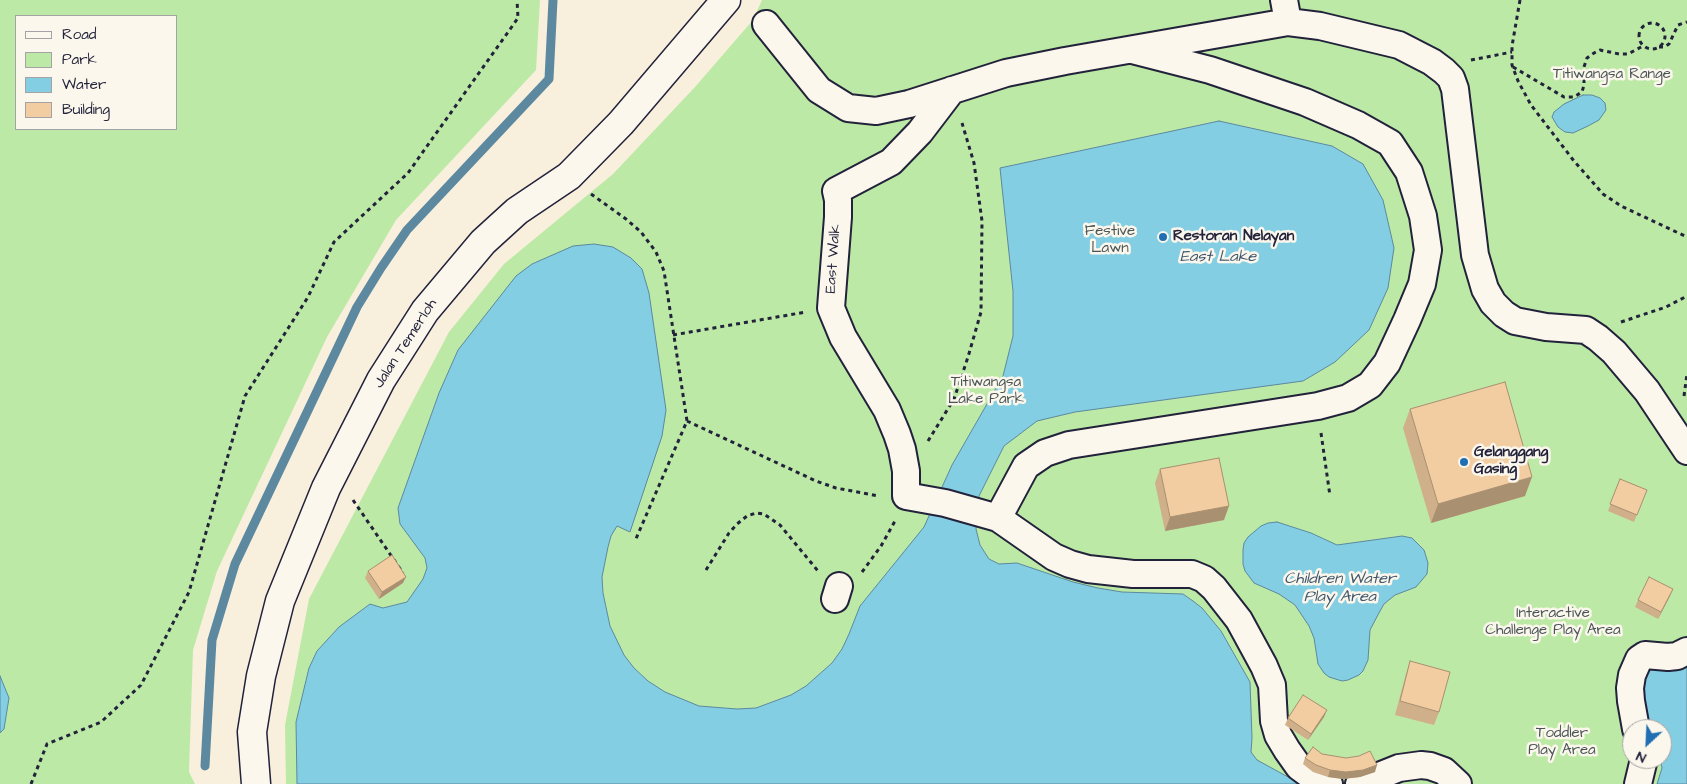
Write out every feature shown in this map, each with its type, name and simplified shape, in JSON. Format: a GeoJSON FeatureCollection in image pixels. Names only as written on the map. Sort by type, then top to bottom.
{"type":"FeatureCollection","features":[{"type":"Feature","properties":{"kind":"street","name":"Jalan Temerloh"},"geometry":{"type":"LineString","coordinates":[[256,784],[252,732],[261,676],[280,601],[326,488],[381,380],[425,311],[483,242],[517,211],[569,176],[621,123],[726,0]]}},
{"type":"Feature","properties":{"kind":"street"},"geometry":{"type":"LineString","coordinates":[[766,24],[819,90],[848,108],[876,111],[909,104],[1006,73],[1132,50],[1286,11],[1320,26],[1399,45],[1415,52],[1444,71],[1451,78],[1455,89],[1475,256],[1485,289],[1493,303],[1504,314],[1527,324],[1586,330],[1608,347],[1628,368],[1647,391],[1687,451]]}},
{"type":"Feature","properties":{"kind":"street"},"geometry":{"type":"LineString","coordinates":[[998,518],[1026,466],[1053,450],[1069,445],[1318,406],[1348,398],[1370,385],[1386,363],[1422,284],[1428,250],[1423,216],[1409,172],[1390,143],[1358,125],[1305,102],[1210,70],[1132,50]]}},
{"type":"Feature","properties":{"kind":"street","name":"East Walk"},"geometry":{"type":"LineString","coordinates":[[906,484],[902,449],[887,410],[843,338],[831,308],[838,217],[836,191],[891,162],[920,132],[952,90]]}},
{"type":"Feature","properties":{"kind":"street"},"geometry":{"type":"LineString","coordinates":[[906,484],[945,503],[998,518],[1054,557],[1070,564],[1088,569],[1133,574],[1192,574],[1204,579],[1214,588],[1238,620],[1264,666],[1272,685],[1274,721],[1278,735],[1287,750],[1299,767],[1314,778],[1329,784]]}},
{"type":"Feature","properties":{"kind":"street"},"geometry":{"type":"LineString","coordinates":[[1634,719],[1630,688],[1632,675],[1639,659],[1645,654],[1668,657],[1687,651]]}},
{"type":"Feature","properties":{"kind":"street"},"geometry":{"type":"LineString","coordinates":[[1358,784],[1399,768],[1413,765],[1421,765],[1436,776],[1444,771],[1458,784]]}},
{"type":"Feature","properties":{"kind":"street"},"geometry":{"type":"LineString","coordinates":[[1638,784],[1642,769]]}},
{"type":"Feature","properties":{"kind":"path"},"geometry":{"type":"LineString","coordinates":[[31,784],[47,744],[101,722],[141,685],[188,592],[245,396],[308,296],[334,242],[408,173],[518,18],[517,0]]}},
{"type":"Feature","properties":{"kind":"path"},"geometry":{"type":"LineString","coordinates":[[1520,0],[1516,18],[1512,66],[1531,105],[1584,174],[1604,194],[1621,206],[1687,236]]}},
{"type":"Feature","properties":{"kind":"path"},"geometry":{"type":"LineString","coordinates":[[1659,47],[1664,40],[1664,32],[1659,25],[1651,22],[1643,26],[1638,34],[1643,46],[1651,49],[1664,47],[1669,44],[1678,25],[1687,22]]}},
{"type":"Feature","properties":{"kind":"path"},"geometry":{"type":"LineString","coordinates":[[1512,66],[1564,97],[1574,97],[1582,92],[1584,67],[1587,58],[1600,50],[1628,54],[1643,46]]}},
{"type":"Feature","properties":{"kind":"path"},"geometry":{"type":"LineString","coordinates":[[1444,71],[1450,65],[1512,52]]}},
{"type":"Feature","properties":{"kind":"path"},"geometry":{"type":"LineString","coordinates":[[706,570],[729,533],[737,524],[747,516],[756,513],[764,514],[780,525],[837,592],[854,580],[872,560],[892,528],[906,484],[954,399],[981,312],[982,221],[974,163],[952,90]]}},
{"type":"Feature","properties":{"kind":"path"},"geometry":{"type":"LineString","coordinates":[[569,176],[641,232],[656,252],[664,271],[687,421],[635,541]]}},
{"type":"Feature","properties":{"kind":"path"},"geometry":{"type":"LineString","coordinates":[[1586,330],[1629,320],[1666,307],[1687,296]]}},
{"type":"Feature","properties":{"kind":"path"},"geometry":{"type":"LineString","coordinates":[[674,335],[831,308]]}},
{"type":"Feature","properties":{"kind":"path"},"geometry":{"type":"LineString","coordinates":[[1318,406],[1330,496]]}},
{"type":"Feature","properties":{"kind":"path"},"geometry":{"type":"LineString","coordinates":[[687,421],[816,482],[836,488],[880,496],[906,484]]}},
{"type":"Feature","properties":{"kind":"path"},"geometry":{"type":"LineString","coordinates":[[348,493],[404,573]]}},
{"type":"Feature","properties":{"kind":"green space"},"geometry":{"type":"Polygon","coordinates":[[[0,0],[540,0],[536,70],[396,220],[327,337],[217,571],[193,650],[189,772],[195,784],[0,784],[0,0]]]}},
{"type":"Feature","properties":{"kind":"green space","name":"Titiwangsa Lake Park"},"geometry":{"type":"Polygon","coordinates":[[[762,0],[1687,0],[1687,784],[286,784],[285,725],[309,599],[449,332],[504,264],[613,174],[695,87],[753,20],[762,0]]]}},
{"type":"Feature","properties":{"kind":"water"},"geometry":{"type":"Polygon","coordinates":[[[1583,95],[1592,95],[1600,98],[1605,103],[1606,110],[1599,120],[1588,126],[1573,133],[1565,132],[1558,127],[1552,117],[1554,112],[1564,104],[1583,95]]]}},
{"type":"Feature","properties":{"kind":"water","name":"East Lake"},"geometry":{"type":"Polygon","coordinates":[[[1219,121],[1332,146],[1363,164],[1383,200],[1394,248],[1388,288],[1369,330],[1335,362],[1303,381],[1075,412],[1037,421],[1004,446],[979,496],[976,529],[980,545],[989,559],[999,564],[1017,563],[1073,582],[1122,592],[1183,594],[1202,608],[1221,631],[1250,682],[1251,752],[1257,760],[1301,784],[297,784],[296,722],[309,668],[317,651],[339,627],[370,604],[383,608],[407,602],[423,579],[427,568],[425,558],[400,524],[398,508],[439,393],[458,350],[516,276],[532,264],[573,246],[594,244],[613,247],[631,258],[642,269],[649,293],[666,410],[662,436],[630,532],[617,526],[611,536],[608,547],[602,577],[603,593],[610,626],[624,655],[634,668],[648,681],[665,692],[699,706],[737,709],[756,708],[791,695],[806,686],[832,663],[842,649],[860,606],[924,527],[952,465],[1003,376],[1013,336],[1013,291],[1000,168],[1219,121]]]}},
{"type":"Feature","properties":{"kind":"water","name":"Children Water Play Area"},"geometry":{"type":"Polygon","coordinates":[[[1277,522],[1311,533],[1337,545],[1402,536],[1412,538],[1424,550],[1428,563],[1427,574],[1416,587],[1395,595],[1384,604],[1370,630],[1368,660],[1359,675],[1342,681],[1329,677],[1324,673],[1318,664],[1314,638],[1309,626],[1295,605],[1279,594],[1254,583],[1245,571],[1243,564],[1244,543],[1261,526],[1277,522]]]}},
{"type":"Feature","properties":{"kind":"water"},"geometry":{"type":"Polygon","coordinates":[[[1649,664],[1676,671],[1687,666],[1687,784],[1657,784],[1662,769],[1672,769],[1672,719],[1646,719],[1641,683],[1649,664]]]}},
{"type":"Feature","properties":{"kind":"water"},"geometry":{"type":"Polygon","coordinates":[[[0,676],[9,698],[4,729],[0,733],[0,676]]]}},
{"type":"Feature","properties":{"kind":"building","name":"Gelanggang Gasing"},"geometry":{"type":"Polygon","coordinates":[[[1505,382],[1532,477],[1438,504],[1410,409],[1505,382]]]}},
{"type":"Feature","properties":{"kind":"building"},"geometry":{"type":"Polygon","coordinates":[[[1219,458],[1229,506],[1170,517],[1160,469],[1219,458]]]}},
{"type":"Feature","properties":{"kind":"building"},"geometry":{"type":"Polygon","coordinates":[[[1620,479],[1647,490],[1637,515],[1610,504],[1620,479]]]}},
{"type":"Feature","properties":{"kind":"building"},"geometry":{"type":"Polygon","coordinates":[[[392,555],[406,577],[382,592],[368,571],[392,555]]]}},
{"type":"Feature","properties":{"kind":"building"},"geometry":{"type":"Polygon","coordinates":[[[1649,577],[1673,589],[1661,612],[1638,600],[1649,577]]]}},
{"type":"Feature","properties":{"kind":"building"},"geometry":{"type":"Polygon","coordinates":[[[1410,661],[1450,672],[1439,712],[1400,701],[1410,661]]]}},
{"type":"Feature","properties":{"kind":"building"},"geometry":{"type":"Polygon","coordinates":[[[1303,695],[1327,710],[1311,734],[1288,718],[1303,695]]]}},
{"type":"Feature","properties":{"kind":"building"},"geometry":{"type":"Polygon","coordinates":[[[1313,747],[1322,754],[1346,758],[1359,756],[1370,751],[1377,765],[1363,770],[1346,772],[1330,770],[1316,765],[1305,758],[1313,747]]]}},
{"type":"Feature","properties":{"kind":"waterway"},"geometry":{"type":"LineString","coordinates":[[205,766],[212,640],[235,564],[357,307],[381,268],[407,230],[549,79],[553,0]]}},
{"type":"Feature","properties":{"kind":"place","name":"Restoran Nelayan"},"geometry":{"type":"Point","coordinates":[1163,237]}},
{"type":"Feature","properties":{"kind":"place","name":"Gelanggang Gasing"},"geometry":{"type":"Point","coordinates":[1464,462]}},
{"type":"Feature","properties":{"kind":"park label","name":"Titiwangsa Range"},"geometry":{"type":"Point","coordinates":[1612,75]}},
{"type":"Feature","properties":{"kind":"park label","name":"Festive Lawn"},"geometry":{"type":"Point","coordinates":[1110,240]}},
{"type":"Feature","properties":{"kind":"park label","name":"Interactive Challenge Play Area"},"geometry":{"type":"Point","coordinates":[1553,622]}},
{"type":"Feature","properties":{"kind":"park label","name":"Toddler Play Area"},"geometry":{"type":"Point","coordinates":[1562,742]}}]}
